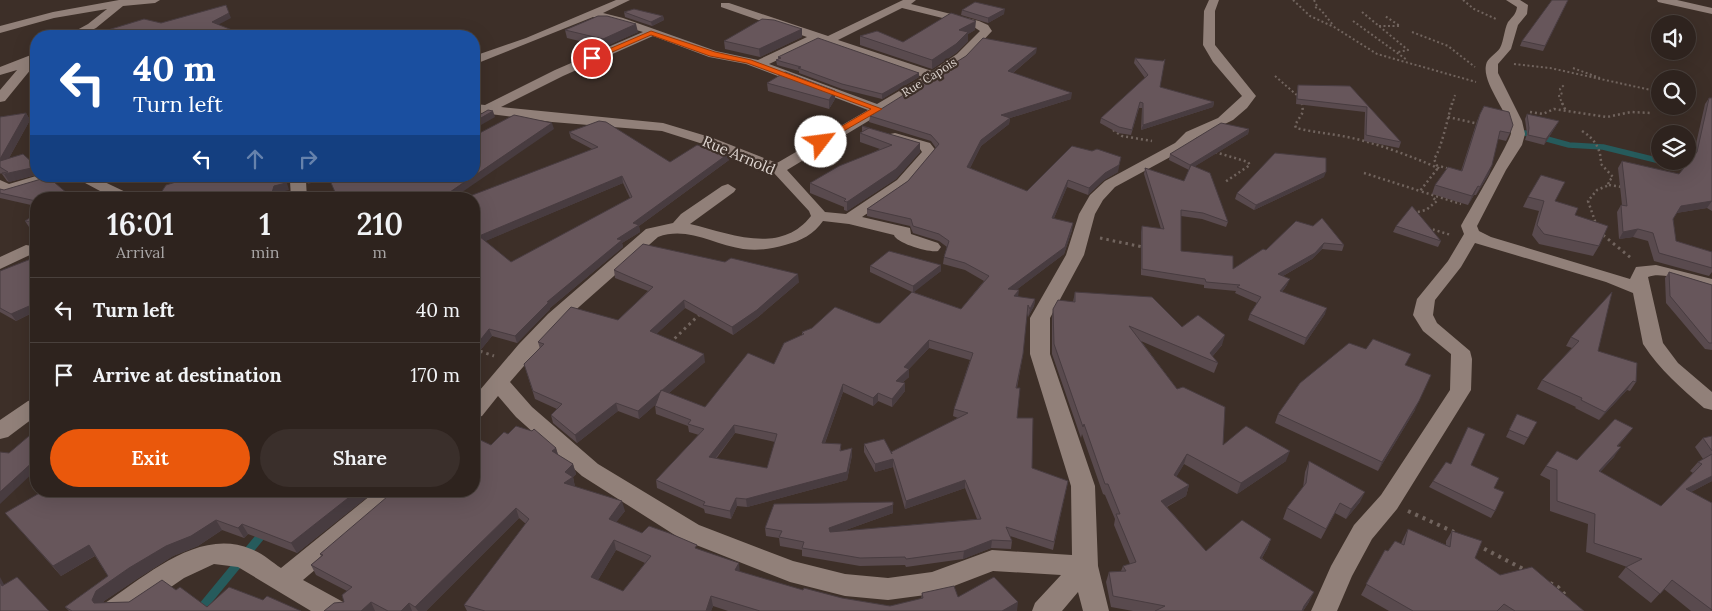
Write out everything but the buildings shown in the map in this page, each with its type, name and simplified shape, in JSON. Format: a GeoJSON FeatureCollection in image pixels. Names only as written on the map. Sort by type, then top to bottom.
{"type":"FeatureCollection","features":[{"type":"Feature","properties":{"kind":"street"},"geometry":{"type":"LineString","coordinates":[[2,28],[117,2],[155,0]]}},
{"type":"Feature","properties":{"kind":"street"},"geometry":{"type":"LineString","coordinates":[[480,58],[625,0]]}},
{"type":"Feature","properties":{"kind":"street"},"geometry":{"type":"LineString","coordinates":[[737,0],[725,5],[932,76]]}},
{"type":"Feature","properties":{"kind":"street"},"geometry":{"type":"LineString","coordinates":[[1096,611],[1085,566],[1083,486],[1040,354],[1038,331],[1040,318],[1075,255],[1087,214],[1096,198],[1110,184],[1180,146],[1188,136],[1214,126],[1245,103],[1249,96],[1246,90],[1225,70],[1208,45],[1211,36],[1207,18],[1209,8],[1214,0]]}},
{"type":"Feature","properties":{"kind":"street"},"geometry":{"type":"LineString","coordinates":[[1324,611],[1340,574],[1363,532],[1389,502],[1460,390],[1462,359],[1460,350],[1430,327],[1423,314],[1426,299],[1455,263],[1470,237],[1469,226],[1498,170],[1515,145],[1517,131],[1512,111],[1501,90],[1493,67],[1505,49],[1513,24],[1522,14],[1523,5],[1511,0]]}},
{"type":"Feature","properties":{"kind":"street"},"geometry":{"type":"LineString","coordinates":[[1662,0],[1712,11]]}},
{"type":"Feature","properties":{"kind":"street"},"geometry":{"type":"LineString","coordinates":[[84,30],[92,26],[117,2]]}},
{"type":"Feature","properties":{"kind":"street"},"geometry":{"type":"LineString","coordinates":[[831,40],[906,3]]}},
{"type":"Feature","properties":{"kind":"street","name":"Rue Capois"},"geometry":{"type":"LineString","coordinates":[[778,169],[961,57],[981,39],[986,31],[984,27],[906,3]]}},
{"type":"Feature","properties":{"kind":"street"},"geometry":{"type":"LineString","coordinates":[[593,14],[619,20],[713,54],[757,64],[878,109]]}},
{"type":"Feature","properties":{"kind":"street"},"geometry":{"type":"LineString","coordinates":[[480,110],[559,72],[651,33]]}},
{"type":"Feature","properties":{"kind":"street"},"geometry":{"type":"LineString","coordinates":[[757,64],[818,36]]}},
{"type":"Feature","properties":{"kind":"street"},"geometry":{"type":"LineString","coordinates":[[0,71],[30,60]]}},
{"type":"Feature","properties":{"kind":"street"},"geometry":{"type":"LineString","coordinates":[[0,98],[30,64]]}},
{"type":"Feature","properties":{"kind":"street","name":"Rue Arnold"},"geometry":{"type":"LineString","coordinates":[[480,110],[663,127],[708,140],[778,169],[816,209],[820,216]]}},
{"type":"Feature","properties":{"kind":"street"},"geometry":{"type":"LineString","coordinates":[[498,123],[514,114]]}},
{"type":"Feature","properties":{"kind":"street"},"geometry":{"type":"LineString","coordinates":[[849,219],[902,183],[930,152],[925,146],[853,124]]}},
{"type":"Feature","properties":{"kind":"street"},"geometry":{"type":"LineString","coordinates":[[0,185],[7,189],[32,182]]}},
{"type":"Feature","properties":{"kind":"street"},"geometry":{"type":"LineString","coordinates":[[92,182],[113,192]]}},
{"type":"Feature","properties":{"kind":"street"},"geometry":{"type":"LineString","coordinates":[[480,404],[526,348],[555,318],[645,238],[671,227],[728,189]]}},
{"type":"Feature","properties":{"kind":"street"},"geometry":{"type":"LineString","coordinates":[[671,227],[691,227],[745,244],[783,242],[814,225],[820,216],[849,219],[884,229],[900,229],[904,232],[904,237],[932,247]]}},
{"type":"Feature","properties":{"kind":"street"},"geometry":{"type":"LineString","coordinates":[[1470,237],[1612,278],[1643,290]]}},
{"type":"Feature","properties":{"kind":"street"},"geometry":{"type":"LineString","coordinates":[[0,264],[26,250]]}},
{"type":"Feature","properties":{"kind":"street"},"geometry":{"type":"LineString","coordinates":[[1712,285],[1672,273],[1648,270],[1642,271],[1639,277],[1653,344],[1671,368],[1712,403]]}},
{"type":"Feature","properties":{"kind":"street"},"geometry":{"type":"LineString","coordinates":[[499,383],[524,412],[590,470],[690,532],[790,571],[845,585],[888,588],[933,583],[992,560],[1085,566]]}},
{"type":"Feature","properties":{"kind":"street"},"geometry":{"type":"LineString","coordinates":[[0,431],[30,410]]}},
{"type":"Feature","properties":{"kind":"street"},"geometry":{"type":"LineString","coordinates":[[282,582],[386,497]]}},
{"type":"Feature","properties":{"kind":"street"},"geometry":{"type":"LineString","coordinates":[[115,611],[175,570],[212,553],[244,557],[282,582],[335,611]]}},
{"type":"Feature","properties":{"kind":"street"},"geometry":{"type":"LineString","coordinates":[[1045,611],[1085,566]]}},
{"type":"Feature","properties":{"kind":"path"},"geometry":{"type":"LineString","coordinates":[[1293,0],[1310,16],[1334,27],[1377,54],[1408,61],[1501,90]]}},
{"type":"Feature","properties":{"kind":"path"},"geometry":{"type":"LineString","coordinates":[[1314,0],[1317,6],[1315,7],[1321,10],[1334,27]]}},
{"type":"Feature","properties":{"kind":"path"},"geometry":{"type":"LineString","coordinates":[[1463,0],[1474,9],[1513,24]]}},
{"type":"Feature","properties":{"kind":"path"},"geometry":{"type":"LineString","coordinates":[[1362,12],[1408,50],[1398,52]]}},
{"type":"Feature","properties":{"kind":"path"},"geometry":{"type":"LineString","coordinates":[[1378,26],[1400,26],[1385,16]]}},
{"type":"Feature","properties":{"kind":"path"},"geometry":{"type":"LineString","coordinates":[[1352,21],[1398,52],[1408,61]]}},
{"type":"Feature","properties":{"kind":"path"},"geometry":{"type":"LineString","coordinates":[[1412,32],[1448,46],[1471,65],[1550,68],[1651,90]]}},
{"type":"Feature","properties":{"kind":"path"},"geometry":{"type":"LineString","coordinates":[[1573,68],[1629,88]]}},
{"type":"Feature","properties":{"kind":"path"},"geometry":{"type":"LineString","coordinates":[[1275,76],[1294,91],[1303,105],[1303,112],[1295,125],[1296,128],[1317,134],[1342,136],[1421,160],[1438,168],[1439,166],[1456,171]]}},
{"type":"Feature","properties":{"kind":"path"},"geometry":{"type":"LineString","coordinates":[[1565,84],[1560,89],[1562,95],[1559,96],[1566,111]]}},
{"type":"Feature","properties":{"kind":"path"},"geometry":{"type":"LineString","coordinates":[[1438,168],[1434,159],[1436,153],[1440,151],[1440,141],[1454,95]]}},
{"type":"Feature","properties":{"kind":"path"},"geometry":{"type":"LineString","coordinates":[[1512,111],[1530,114],[1530,111],[1543,114],[1554,109],[1607,117],[1631,112],[1651,113]]}},
{"type":"Feature","properties":{"kind":"path"},"geometry":{"type":"LineString","coordinates":[[1448,117],[1517,131]]}},
{"type":"Feature","properties":{"kind":"path"},"geometry":{"type":"LineString","coordinates":[[1113,129],[1122,136],[1154,141],[1170,151]]}},
{"type":"Feature","properties":{"kind":"path"},"geometry":{"type":"LineString","coordinates":[[1582,131],[1591,137],[1601,152],[1602,164],[1613,178],[1608,182],[1609,185]]}},
{"type":"Feature","properties":{"kind":"path"},"geometry":{"type":"LineString","coordinates":[[1188,136],[1198,147],[1248,162],[1250,165],[1248,169],[1225,182]]}},
{"type":"Feature","properties":{"kind":"path"},"geometry":{"type":"LineString","coordinates":[[1420,190],[1438,168]]}},
{"type":"Feature","properties":{"kind":"path"},"geometry":{"type":"LineString","coordinates":[[1364,173],[1393,184],[1420,190],[1430,195],[1478,209]]}},
{"type":"Feature","properties":{"kind":"path"},"geometry":{"type":"LineString","coordinates":[[1632,189],[1604,185],[1590,195],[1588,207],[1605,239],[1648,270]]}},
{"type":"Feature","properties":{"kind":"path"},"geometry":{"type":"LineString","coordinates":[[1409,214],[1431,206],[1436,201],[1430,195]]}},
{"type":"Feature","properties":{"kind":"path"},"geometry":{"type":"LineString","coordinates":[[1421,225],[1470,237]]}},
{"type":"Feature","properties":{"kind":"path"},"geometry":{"type":"LineString","coordinates":[[1113,240],[1142,247],[1150,252]]}},
{"type":"Feature","properties":{"kind":"path"},"geometry":{"type":"LineString","coordinates":[[666,348],[705,310]]}},
{"type":"Feature","properties":{"kind":"path"},"geometry":{"type":"LineString","coordinates":[[1389,502],[1458,534]]}},
{"type":"Feature","properties":{"kind":"path"},"geometry":{"type":"LineString","coordinates":[[1474,543],[1533,574]]}},
{"type":"Feature","properties":{"kind":"path"},"geometry":{"type":"LineString","coordinates":[[1541,579],[1558,588],[1575,605]]}},
{"type":"Feature","properties":{"kind":"waterway"},"geometry":{"type":"LineString","coordinates":[[1525,133],[1569,145],[1603,147],[1651,159]]}},
{"type":"Feature","properties":{"kind":"waterway"},"geometry":{"type":"LineString","coordinates":[[199,611],[264,532]]}},
{"type":"Feature","properties":{"kind":"route"},"geometry":{"type":"LineString","coordinates":[[592,58],[651,33],[713,54],[749,61],[878,109],[821,142]]}}]}
